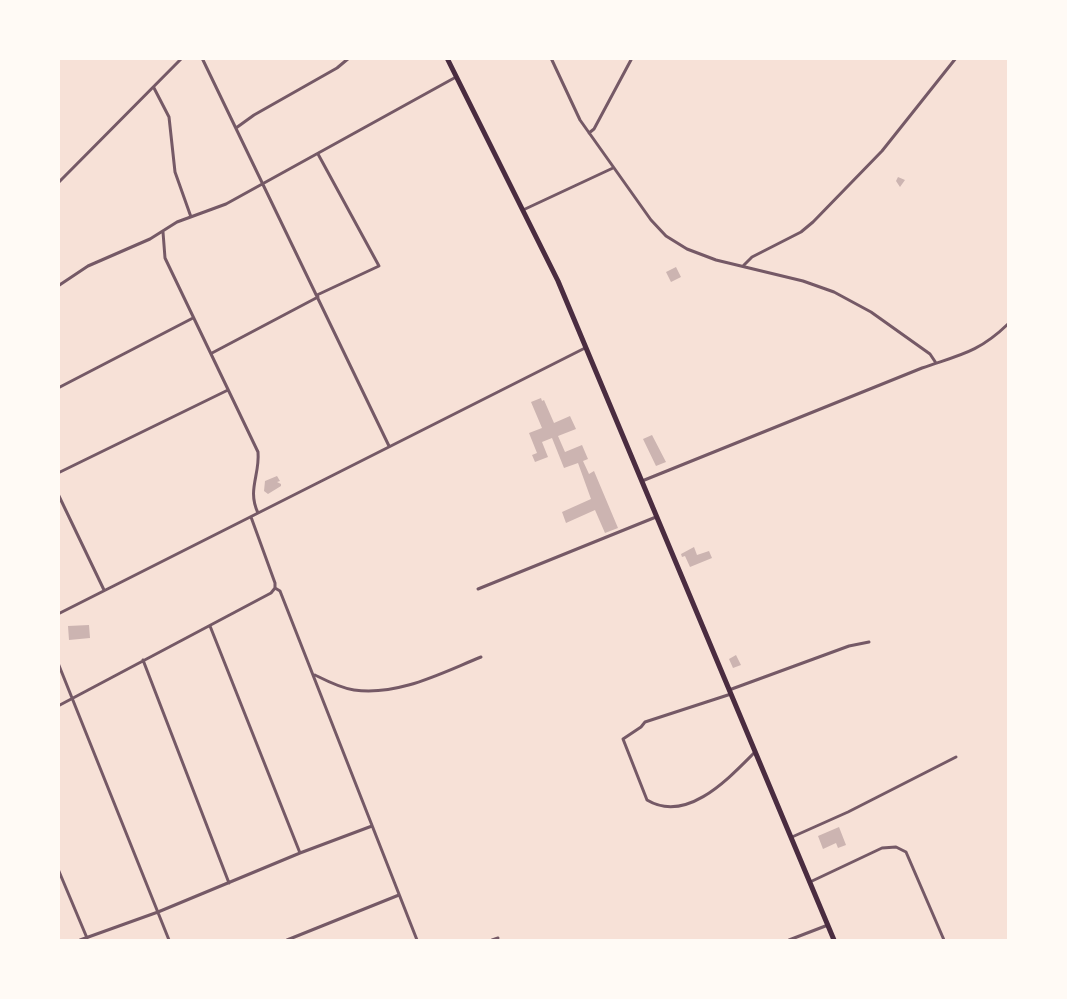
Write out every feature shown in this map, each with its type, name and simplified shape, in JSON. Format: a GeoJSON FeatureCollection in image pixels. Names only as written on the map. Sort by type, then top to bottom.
{"type":"FeatureCollection","features":[{"type":"Feature","properties":{"kind":"main road"},"geometry":{"type":"LineString","coordinates":[[447,58],[558,281],[834,940]]}},
{"type":"Feature","properties":{"kind":"street"},"geometry":{"type":"LineString","coordinates":[[58,183],[182,58]]}},
{"type":"Feature","properties":{"kind":"street"},"geometry":{"type":"LineString","coordinates":[[202,58],[389,446]]}},
{"type":"Feature","properties":{"kind":"street"},"geometry":{"type":"LineString","coordinates":[[236,128],[254,115],[337,68],[349,58]]}},
{"type":"Feature","properties":{"kind":"street"},"geometry":{"type":"LineString","coordinates":[[551,58],[568,97],[589,133],[651,220],[675,243],[701,255],[803,281],[849,299],[930,354],[936,363]]}},
{"type":"Feature","properties":{"kind":"street"},"geometry":{"type":"LineString","coordinates":[[589,133],[594,129],[632,58]]}},
{"type":"Feature","properties":{"kind":"street"},"geometry":{"type":"LineString","coordinates":[[743,266],[752,257],[801,232],[813,222],[882,151],[956,58]]}},
{"type":"Feature","properties":{"kind":"street"},"geometry":{"type":"LineString","coordinates":[[58,286],[88,266],[163,232],[168,226],[226,204],[456,77]]}},
{"type":"Feature","properties":{"kind":"street"},"geometry":{"type":"LineString","coordinates":[[154,88],[169,117],[175,172],[191,217]]}},
{"type":"Feature","properties":{"kind":"street"},"geometry":{"type":"LineString","coordinates":[[212,353],[317,296],[379,266],[318,154]]}},
{"type":"Feature","properties":{"kind":"street"},"geometry":{"type":"LineString","coordinates":[[523,210],[613,168]]}},
{"type":"Feature","properties":{"kind":"street"},"geometry":{"type":"LineString","coordinates":[[163,232],[165,258],[258,452],[259,460],[253,488],[258,513]]}},
{"type":"Feature","properties":{"kind":"street"},"geometry":{"type":"LineString","coordinates":[[58,388],[194,318]]}},
{"type":"Feature","properties":{"kind":"street"},"geometry":{"type":"LineString","coordinates":[[642,481],[936,363],[975,350],[1008,324]]}},
{"type":"Feature","properties":{"kind":"street"},"geometry":{"type":"LineString","coordinates":[[58,614],[587,348]]}},
{"type":"Feature","properties":{"kind":"street"},"geometry":{"type":"LineString","coordinates":[[58,474],[228,390]]}},
{"type":"Feature","properties":{"kind":"street"},"geometry":{"type":"LineString","coordinates":[[58,494],[105,590]]}},
{"type":"Feature","properties":{"kind":"street"},"geometry":{"type":"LineString","coordinates":[[58,705],[271,593],[275,588],[275,583],[251,516]]}},
{"type":"Feature","properties":{"kind":"street"},"geometry":{"type":"LineString","coordinates":[[478,589],[656,517]]}},
{"type":"Feature","properties":{"kind":"street"},"geometry":{"type":"LineString","coordinates":[[275,588],[280,591],[417,940]]}},
{"type":"Feature","properties":{"kind":"street"},"geometry":{"type":"LineString","coordinates":[[210,625],[300,853]]}},
{"type":"Feature","properties":{"kind":"street"},"geometry":{"type":"LineString","coordinates":[[755,752],[732,776],[708,794],[680,807],[672,808],[656,805],[647,800],[623,739],[641,728],[645,722],[849,646],[869,642]]}},
{"type":"Feature","properties":{"kind":"street"},"geometry":{"type":"LineString","coordinates":[[313,674],[333,684],[353,690],[379,691],[411,685],[481,657]]}},
{"type":"Feature","properties":{"kind":"street"},"geometry":{"type":"LineString","coordinates":[[143,660],[229,882]]}},
{"type":"Feature","properties":{"kind":"street"},"geometry":{"type":"LineString","coordinates":[[58,663],[169,940]]}},
{"type":"Feature","properties":{"kind":"street"},"geometry":{"type":"LineString","coordinates":[[790,838],[848,812],[956,757]]}},
{"type":"Feature","properties":{"kind":"street"},"geometry":{"type":"LineString","coordinates":[[80,940],[158,912],[372,826]]}},
{"type":"Feature","properties":{"kind":"street"},"geometry":{"type":"LineString","coordinates":[[810,882],[882,849],[896,847],[906,852],[944,940]]}},
{"type":"Feature","properties":{"kind":"street"},"geometry":{"type":"LineString","coordinates":[[58,868],[87,938]]}},
{"type":"Feature","properties":{"kind":"street"},"geometry":{"type":"LineString","coordinates":[[287,940],[399,895]]}},
{"type":"Feature","properties":{"kind":"street"},"geometry":{"type":"LineString","coordinates":[[789,940],[828,925]]}},
{"type":"Feature","properties":{"kind":"street"},"geometry":{"type":"LineString","coordinates":[[492,940],[498,938]]}},
{"type":"Feature","properties":{"kind":"building"},"geometry":{"type":"Polygon","coordinates":[[[898,177],[905,180],[900,187],[896,181],[898,177]]]}},
{"type":"Feature","properties":{"kind":"building"},"geometry":{"type":"Polygon","coordinates":[[[676,267],[681,277],[671,282],[666,272],[676,267]]]}},
{"type":"Feature","properties":{"kind":"building"},"geometry":{"type":"Polygon","coordinates":[[[541,398],[554,423],[570,416],[576,429],[558,436],[565,452],[582,445],[588,459],[583,461],[589,474],[594,471],[618,528],[605,533],[595,510],[566,523],[562,512],[591,499],[578,463],[564,468],[552,438],[542,442],[548,457],[535,462],[532,455],[537,453],[529,433],[542,428],[531,402],[541,398]]]}},
{"type":"Feature","properties":{"kind":"building"},"geometry":{"type":"Polygon","coordinates":[[[652,435],[666,462],[656,466],[643,439],[652,435]]]}},
{"type":"Feature","properties":{"kind":"building"},"geometry":{"type":"Polygon","coordinates":[[[277,476],[280,481],[277,482],[281,486],[268,494],[264,491],[265,481],[277,476]]]}},
{"type":"Feature","properties":{"kind":"building"},"geometry":{"type":"Polygon","coordinates":[[[694,547],[697,555],[709,551],[712,558],[690,567],[685,556],[682,557],[681,554],[694,547]]]}},
{"type":"Feature","properties":{"kind":"building"},"geometry":{"type":"Polygon","coordinates":[[[89,625],[90,638],[69,640],[68,626],[89,625]]]}},
{"type":"Feature","properties":{"kind":"building"},"geometry":{"type":"Polygon","coordinates":[[[736,655],[741,665],[733,668],[729,659],[736,655]]]}},
{"type":"Feature","properties":{"kind":"building"},"geometry":{"type":"Polygon","coordinates":[[[839,827],[846,845],[838,848],[836,843],[823,849],[818,836],[839,827]]]}}]}
